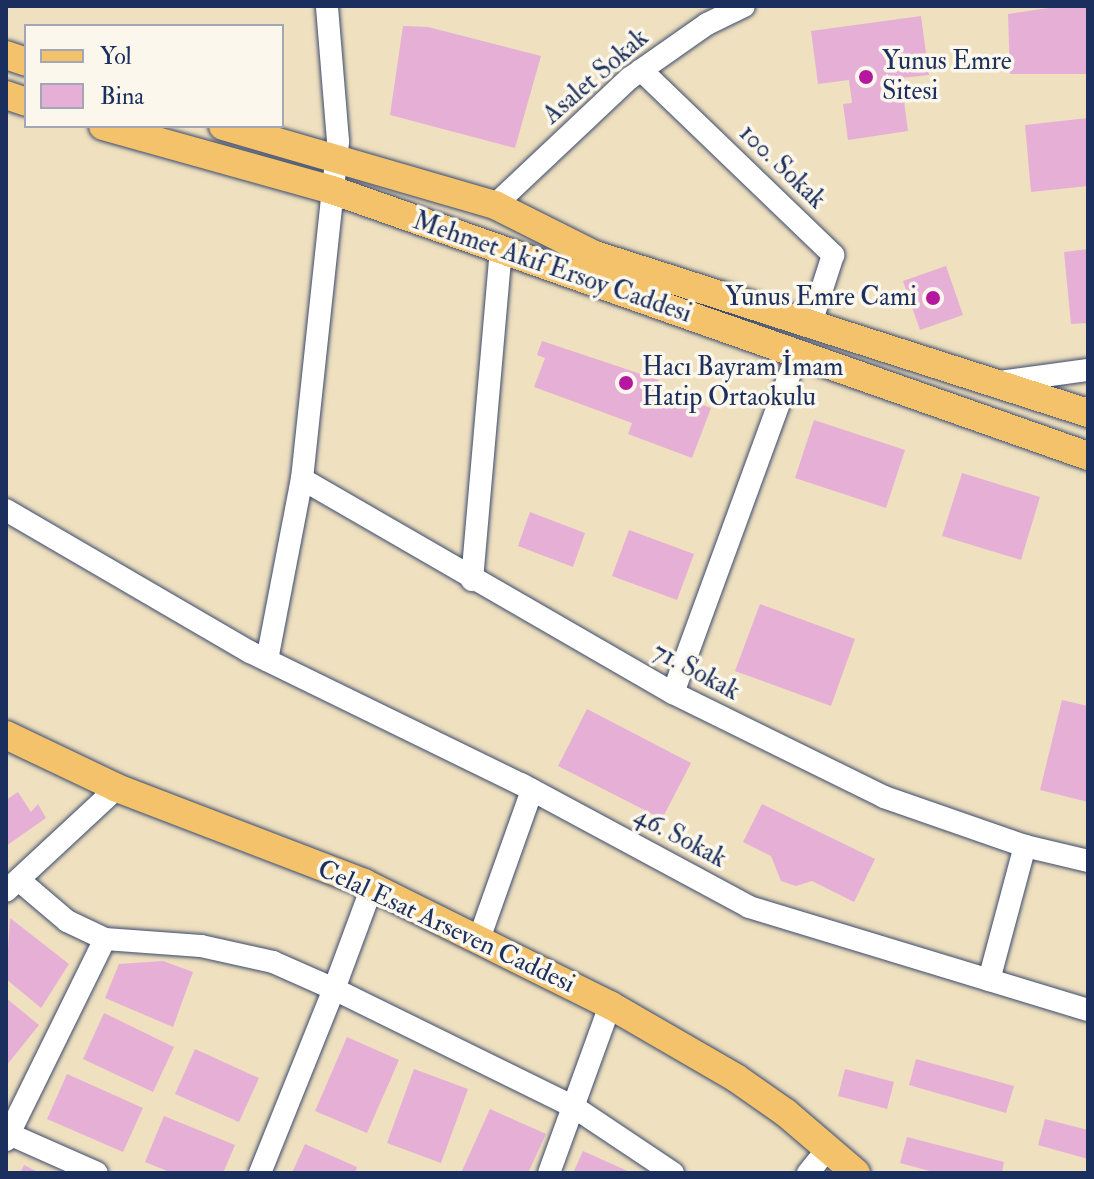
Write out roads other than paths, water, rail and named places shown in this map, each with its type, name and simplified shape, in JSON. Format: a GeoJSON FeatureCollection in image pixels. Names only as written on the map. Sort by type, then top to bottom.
{"type":"FeatureCollection","features":[{"type":"Feature","properties":{"kind":"main road","name":"Mehmet Akif Ersoy Caddesi"},"geometry":{"type":"LineString","coordinates":[[110,128],[332,190],[1088,456]]}},
{"type":"Feature","properties":{"kind":"main road","name":"Mehmet Akif Ersoy Caddesi"},"geometry":{"type":"LineString","coordinates":[[229,128],[335,162],[495,205],[595,255],[1000,382],[1088,413]]}},
{"type":"Feature","properties":{"kind":"main road","name":"Celal Esat Arseven Caddesi"},"geometry":{"type":"LineString","coordinates":[[6,735],[117,788],[372,887],[610,1005],[736,1078],[829,1147],[856,1173]]}},
{"type":"Feature","properties":{"kind":"street"},"geometry":{"type":"LineString","coordinates":[[267,660],[302,479],[335,162],[327,6]]}},
{"type":"Feature","properties":{"kind":"street","name":"Asalet Sokak"},"geometry":{"type":"LineString","coordinates":[[495,205],[641,70],[707,24],[744,6]]}},
{"type":"Feature","properties":{"kind":"street","name":"100. Sokak"},"geometry":{"type":"LineString","coordinates":[[641,70],[833,255],[811,323]]}},
{"type":"Feature","properties":{"kind":"street"},"geometry":{"type":"LineString","coordinates":[[472,580],[501,251]]}},
{"type":"Feature","properties":{"kind":"street"},"geometry":{"type":"LineString","coordinates":[[673,693],[797,354]]}},
{"type":"Feature","properties":{"kind":"street"},"geometry":{"type":"LineString","coordinates":[[1000,382],[1088,370]]}},
{"type":"Feature","properties":{"kind":"street","name":"71. Sokak"},"geometry":{"type":"LineString","coordinates":[[302,479],[472,580],[673,693],[884,797],[1025,846],[1088,861]]}},
{"type":"Feature","properties":{"kind":"street","name":"46. Sokak"},"geometry":{"type":"LineString","coordinates":[[6,510],[267,660],[532,790],[749,907],[1088,1010]]}},
{"type":"Feature","properties":{"kind":"street"},"geometry":{"type":"LineString","coordinates":[[117,788],[13,886],[67,921],[105,939],[201,946],[273,962],[574,1107],[673,1173]]}},
{"type":"Feature","properties":{"kind":"street"},"geometry":{"type":"LineString","coordinates":[[479,939],[532,790]]}},
{"type":"Feature","properties":{"kind":"street"},"geometry":{"type":"LineString","coordinates":[[989,980],[1025,846]]}},
{"type":"Feature","properties":{"kind":"street"},"geometry":{"type":"LineString","coordinates":[[260,1173],[372,887]]}},
{"type":"Feature","properties":{"kind":"street"},"geometry":{"type":"LineString","coordinates":[[97,1173],[8,1137],[105,939]]}},
{"type":"Feature","properties":{"kind":"street"},"geometry":{"type":"LineString","coordinates":[[549,1173],[610,1005]]}},
{"type":"Feature","properties":{"kind":"street"},"geometry":{"type":"LineString","coordinates":[[808,1173],[829,1147]]}},
{"type":"Feature","properties":{"kind":"place","name":"Yunus Emre Sitesi"},"geometry":{"type":"Point","coordinates":[866,77]}},
{"type":"Feature","properties":{"kind":"place","name":"Yunus Emre Cami"},"geometry":{"type":"Point","coordinates":[933,298]}},
{"type":"Feature","properties":{"kind":"place","name":"Hacı Bayram İmam Hatip Ortaokulu"},"geometry":{"type":"Point","coordinates":[626,383]}}]}
